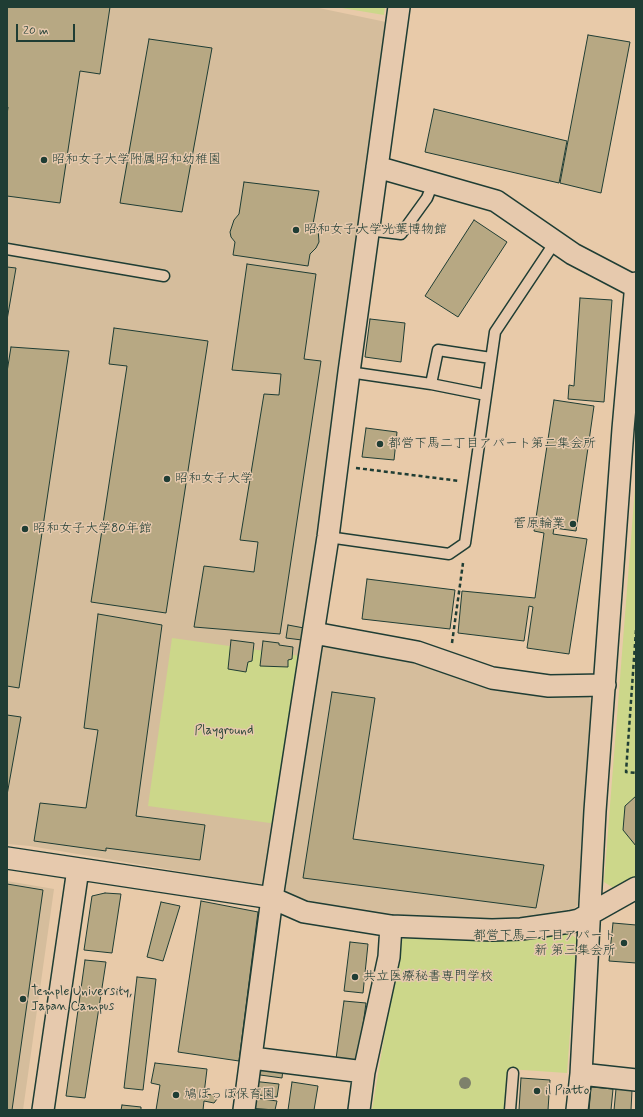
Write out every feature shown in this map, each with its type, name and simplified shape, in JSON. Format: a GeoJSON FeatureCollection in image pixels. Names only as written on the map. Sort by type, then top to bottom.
{"type":"FeatureCollection","features":[{"type":"Feature","properties":{"kind":"street"},"geometry":{"type":"LineString","coordinates":[[244,1110],[272,898],[328,537],[399,7]]}},
{"type":"Feature","properties":{"kind":"street"},"geometry":{"type":"LineString","coordinates":[[377,167],[496,201],[573,254],[636,286],[623,429],[595,811],[581,1074],[577,1110]]}},
{"type":"Feature","properties":{"kind":"street"},"geometry":{"type":"LineString","coordinates":[[314,633],[417,652],[492,678],[549,686],[605,685]]}},
{"type":"Feature","properties":{"kind":"street"},"geometry":{"type":"LineString","coordinates":[[7,858],[272,898],[304,912],[392,926],[492,930],[521,929],[570,922],[579,920],[636,888]]}},
{"type":"Feature","properties":{"kind":"street"},"geometry":{"type":"LineString","coordinates":[[43,1110],[78,869]]}},
{"type":"Feature","properties":{"kind":"street"},"geometry":{"type":"LineString","coordinates":[[359,1110],[364,1072],[389,957],[392,926]]}},
{"type":"Feature","properties":{"kind":"street"},"geometry":{"type":"LineString","coordinates":[[252,1058],[364,1072]]}},
{"type":"Feature","properties":{"kind":"street"},"geometry":{"type":"LineString","coordinates":[[581,1074],[636,1080]]}},
{"type":"Feature","properties":{"kind":"lane"},"geometry":{"type":"LineString","coordinates":[[368,230],[401,234],[427,198],[433,183]]}},
{"type":"Feature","properties":{"kind":"lane"},"geometry":{"type":"LineString","coordinates":[[328,537],[449,554],[465,543],[496,332],[555,242]]}},
{"type":"Feature","properties":{"kind":"lane"},"geometry":{"type":"LineString","coordinates":[[7,249],[164,276]]}},
{"type":"Feature","properties":{"kind":"lane"},"geometry":{"type":"LineString","coordinates":[[431,384],[438,350],[491,358]]}},
{"type":"Feature","properties":{"kind":"lane"},"geometry":{"type":"LineString","coordinates":[[349,372],[431,384],[486,395]]}},
{"type":"Feature","properties":{"kind":"lane"},"geometry":{"type":"LineString","coordinates":[[510,1110],[513,1073]]}},
{"type":"Feature","properties":{"kind":"path"},"geometry":{"type":"LineString","coordinates":[[355,468],[474,483]]}},
{"type":"Feature","properties":{"kind":"path"},"geometry":{"type":"LineString","coordinates":[[452,644],[465,543]]}},
{"type":"Feature","properties":{"kind":"path"},"geometry":{"type":"LineString","coordinates":[[636,630],[626,772],[636,773]]}},
{"type":"Feature","properties":{"kind":"shaded area","name":"昭和女子大学"},"geometry":{"type":"Polygon","coordinates":[[[7,7],[314,7],[386,22],[371,159],[269,880],[261,885],[30,846],[7,844],[7,7]]]}},
{"type":"Feature","properties":{"kind":"shaded area"},"geometry":{"type":"Polygon","coordinates":[[[323,645],[586,694],[593,702],[579,904],[569,913],[505,922],[404,919],[293,902],[280,886],[318,650],[323,645]]]}},
{"type":"Feature","properties":{"kind":"shaded area","name":"Temple University, Japan Campus"},"geometry":{"type":"Polygon","coordinates":[[[7,881],[54,889],[23,1110],[7,1110],[7,881]]]}},
{"type":"Feature","properties":{"kind":"green space"},"geometry":{"type":"Polygon","coordinates":[[[336,7],[385,7],[384,15],[336,7]]]}},
{"type":"Feature","properties":{"kind":"green space"},"geometry":{"type":"Polygon","coordinates":[[[636,475],[636,878],[615,889],[604,882],[636,475]]]}},
{"type":"Feature","properties":{"kind":"green space","name":"Playground"},"geometry":{"type":"Polygon","coordinates":[[[172,638],[301,656],[277,824],[148,806],[172,638]]]}},
{"type":"Feature","properties":{"kind":"green space"},"geometry":{"type":"Polygon","coordinates":[[[569,932],[577,939],[567,1073],[508,1069],[504,1110],[372,1110],[400,942],[407,935],[569,932]]]}},
{"type":"Feature","properties":{"kind":"building"},"geometry":{"type":"Polygon","coordinates":[[[7,7],[110,7],[100,74],[80,71],[60,203],[7,196],[7,7]]]}},
{"type":"Feature","properties":{"kind":"building"},"geometry":{"type":"Polygon","coordinates":[[[588,35],[630,42],[601,193],[560,183],[588,35]]]}},
{"type":"Feature","properties":{"kind":"building"},"geometry":{"type":"Polygon","coordinates":[[[149,39],[212,48],[182,212],[120,203],[149,39]]]}},
{"type":"Feature","properties":{"kind":"building"},"geometry":{"type":"Polygon","coordinates":[[[434,109],[567,141],[559,183],[425,152],[434,109]]]}},
{"type":"Feature","properties":{"kind":"building"},"geometry":{"type":"Polygon","coordinates":[[[244,182],[319,191],[313,224],[318,229],[319,242],[310,254],[308,266],[233,255],[235,242],[231,237],[230,232],[234,220],[239,214],[244,182]]]}},
{"type":"Feature","properties":{"kind":"building"},"geometry":{"type":"Polygon","coordinates":[[[474,220],[507,242],[458,317],[425,296],[474,220]]]}},
{"type":"Feature","properties":{"kind":"building"},"geometry":{"type":"Polygon","coordinates":[[[247,264],[316,274],[304,359],[321,361],[280,634],[194,627],[204,566],[254,572],[258,542],[240,540],[264,394],[279,395],[281,374],[232,370],[247,264]]]}},
{"type":"Feature","properties":{"kind":"building"},"geometry":{"type":"Polygon","coordinates":[[[7,267],[16,268],[7,320],[7,267]]]}},
{"type":"Feature","properties":{"kind":"building"},"geometry":{"type":"Polygon","coordinates":[[[580,298],[612,300],[604,402],[568,399],[569,385],[574,386],[580,298]]]}},
{"type":"Feature","properties":{"kind":"building"},"geometry":{"type":"Polygon","coordinates":[[[370,319],[405,323],[401,362],[365,357],[370,319]]]}},
{"type":"Feature","properties":{"kind":"building"},"geometry":{"type":"Polygon","coordinates":[[[114,328],[208,341],[166,613],[91,602],[127,366],[109,364],[114,328]]]}},
{"type":"Feature","properties":{"kind":"building","name":"昭和女子大学80年館"},"geometry":{"type":"Polygon","coordinates":[[[11,347],[69,351],[19,688],[7,686],[7,372],[11,347]]]}},
{"type":"Feature","properties":{"kind":"building"},"geometry":{"type":"Polygon","coordinates":[[[554,400],[594,406],[576,531],[554,528],[553,534],[587,539],[569,654],[527,648],[533,607],[529,606],[524,641],[458,633],[462,591],[535,598],[544,533],[534,531],[554,400]]]}},
{"type":"Feature","properties":{"kind":"building","name":"都営下馬二丁目アパート第二集会所"},"geometry":{"type":"Polygon","coordinates":[[[366,428],[397,432],[394,460],[362,457],[366,428]]]}},
{"type":"Feature","properties":{"kind":"building"},"geometry":{"type":"Polygon","coordinates":[[[367,579],[455,590],[450,629],[362,619],[367,579]]]}},
{"type":"Feature","properties":{"kind":"building"},"geometry":{"type":"Polygon","coordinates":[[[98,614],[162,625],[136,816],[205,825],[200,860],[106,848],[106,851],[34,841],[40,803],[86,808],[98,730],[84,728],[98,614]]]}},
{"type":"Feature","properties":{"kind":"building"},"geometry":{"type":"Polygon","coordinates":[[[288,625],[304,628],[302,640],[286,638],[288,625]]]}},
{"type":"Feature","properties":{"kind":"building"},"geometry":{"type":"Polygon","coordinates":[[[231,640],[254,643],[252,661],[248,662],[246,672],[228,669],[231,640]]]}},
{"type":"Feature","properties":{"kind":"building"},"geometry":{"type":"Polygon","coordinates":[[[263,641],[293,647],[292,659],[288,660],[288,667],[260,666],[263,641]]]}},
{"type":"Feature","properties":{"kind":"building"},"geometry":{"type":"Polygon","coordinates":[[[332,692],[375,698],[353,839],[544,865],[536,908],[303,878],[332,692]]]}},
{"type":"Feature","properties":{"kind":"building"},"geometry":{"type":"Polygon","coordinates":[[[7,715],[21,717],[7,795],[7,715]]]}},
{"type":"Feature","properties":{"kind":"building"},"geometry":{"type":"Polygon","coordinates":[[[636,796],[636,846],[623,830],[625,806],[636,796]]]}},
{"type":"Feature","properties":{"kind":"building","name":"Temple University, Japan Campus"},"geometry":{"type":"Polygon","coordinates":[[[7,884],[43,890],[12,1110],[7,1110],[7,884]]]}},
{"type":"Feature","properties":{"kind":"building"},"geometry":{"type":"Polygon","coordinates":[[[105,893],[121,894],[112,953],[84,950],[92,896],[105,893]]]}},
{"type":"Feature","properties":{"kind":"building"},"geometry":{"type":"Polygon","coordinates":[[[201,901],[258,912],[239,1061],[178,1052],[201,901]]]}},
{"type":"Feature","properties":{"kind":"building"},"geometry":{"type":"Polygon","coordinates":[[[161,902],[180,906],[163,961],[147,957],[161,902]]]}},
{"type":"Feature","properties":{"kind":"building","name":"都営下馬二丁目アパート 新 第三集会所"},"geometry":{"type":"Polygon","coordinates":[[[613,923],[636,925],[636,963],[609,961],[613,923]]]}},
{"type":"Feature","properties":{"kind":"building"},"geometry":{"type":"Polygon","coordinates":[[[350,942],[368,944],[363,993],[344,991],[350,942]]]}},
{"type":"Feature","properties":{"kind":"building"},"geometry":{"type":"Polygon","coordinates":[[[85,960],[106,962],[85,1098],[66,1096],[85,960]]]}},
{"type":"Feature","properties":{"kind":"building"},"geometry":{"type":"Polygon","coordinates":[[[137,977],[156,979],[143,1090],[124,1088],[137,977]]]}},
{"type":"Feature","properties":{"kind":"building"},"geometry":{"type":"Polygon","coordinates":[[[344,1001],[366,1003],[358,1062],[336,1059],[344,1001]]]}},
{"type":"Feature","properties":{"kind":"building"},"geometry":{"type":"Polygon","coordinates":[[[155,1063],[207,1069],[204,1094],[213,1095],[217,1099],[214,1103],[204,1101],[203,1110],[156,1110],[160,1085],[151,1083],[155,1063]]]}},
{"type":"Feature","properties":{"kind":"building"},"geometry":{"type":"Polygon","coordinates":[[[255,1065],[283,1069],[282,1078],[253,1074],[255,1065]]]}},
{"type":"Feature","properties":{"kind":"building"},"geometry":{"type":"Polygon","coordinates":[[[521,1078],[550,1080],[548,1110],[519,1110],[521,1078]]]}},
{"type":"Feature","properties":{"kind":"building"},"geometry":{"type":"Polygon","coordinates":[[[252,1081],[279,1084],[277,1097],[250,1094],[252,1081]]]}},
{"type":"Feature","properties":{"kind":"building"},"geometry":{"type":"Polygon","coordinates":[[[292,1082],[318,1086],[314,1110],[288,1110],[292,1082]]]}},
{"type":"Feature","properties":{"kind":"building"},"geometry":{"type":"Polygon","coordinates":[[[591,1087],[613,1089],[611,1110],[589,1110],[591,1087]]]}},
{"type":"Feature","properties":{"kind":"building"},"geometry":{"type":"Polygon","coordinates":[[[616,1089],[632,1090],[631,1110],[614,1110],[616,1089]]]}},
{"type":"Feature","properties":{"kind":"building"},"geometry":{"type":"Polygon","coordinates":[[[249,1097],[277,1101],[275,1110],[248,1108],[249,1097]]]}},
{"type":"Feature","properties":{"kind":"building"},"geometry":{"type":"Polygon","coordinates":[[[122,1105],[141,1107],[141,1110],[121,1110],[122,1105]]]}},
{"type":"Feature","properties":{"kind":"place","name":"昭和女子大学附属昭和幼稚園"},"geometry":{"type":"Point","coordinates":[44,160]}},
{"type":"Feature","properties":{"kind":"place","name":"昭和女子大学光葉博物館"},"geometry":{"type":"Point","coordinates":[296,230]}},
{"type":"Feature","properties":{"kind":"place","name":"都営下馬二丁目アパート第二集会所"},"geometry":{"type":"Point","coordinates":[380,444]}},
{"type":"Feature","properties":{"kind":"place","name":"昭和女子大学"},"geometry":{"type":"Point","coordinates":[167,479]}},
{"type":"Feature","properties":{"kind":"place","name":"菅原輪業"},"geometry":{"type":"Point","coordinates":[573,524]}},
{"type":"Feature","properties":{"kind":"place","name":"昭和女子大学80年館"},"geometry":{"type":"Point","coordinates":[25,529]}},
{"type":"Feature","properties":{"kind":"place","name":"都営下馬二丁目アパート 新 第三集会所"},"geometry":{"type":"Point","coordinates":[624,943]}},
{"type":"Feature","properties":{"kind":"place","name":"共立医療秘書専門学校"},"geometry":{"type":"Point","coordinates":[355,977]}},
{"type":"Feature","properties":{"kind":"place","name":"Temple University, Japan Campus"},"geometry":{"type":"Point","coordinates":[23,999]}},
{"type":"Feature","properties":{"kind":"place","name":"il Piatto"},"geometry":{"type":"Point","coordinates":[537,1091]}},
{"type":"Feature","properties":{"kind":"place","name":"鳩ぽっぽ保育園"},"geometry":{"type":"Point","coordinates":[176,1095]}}]}
